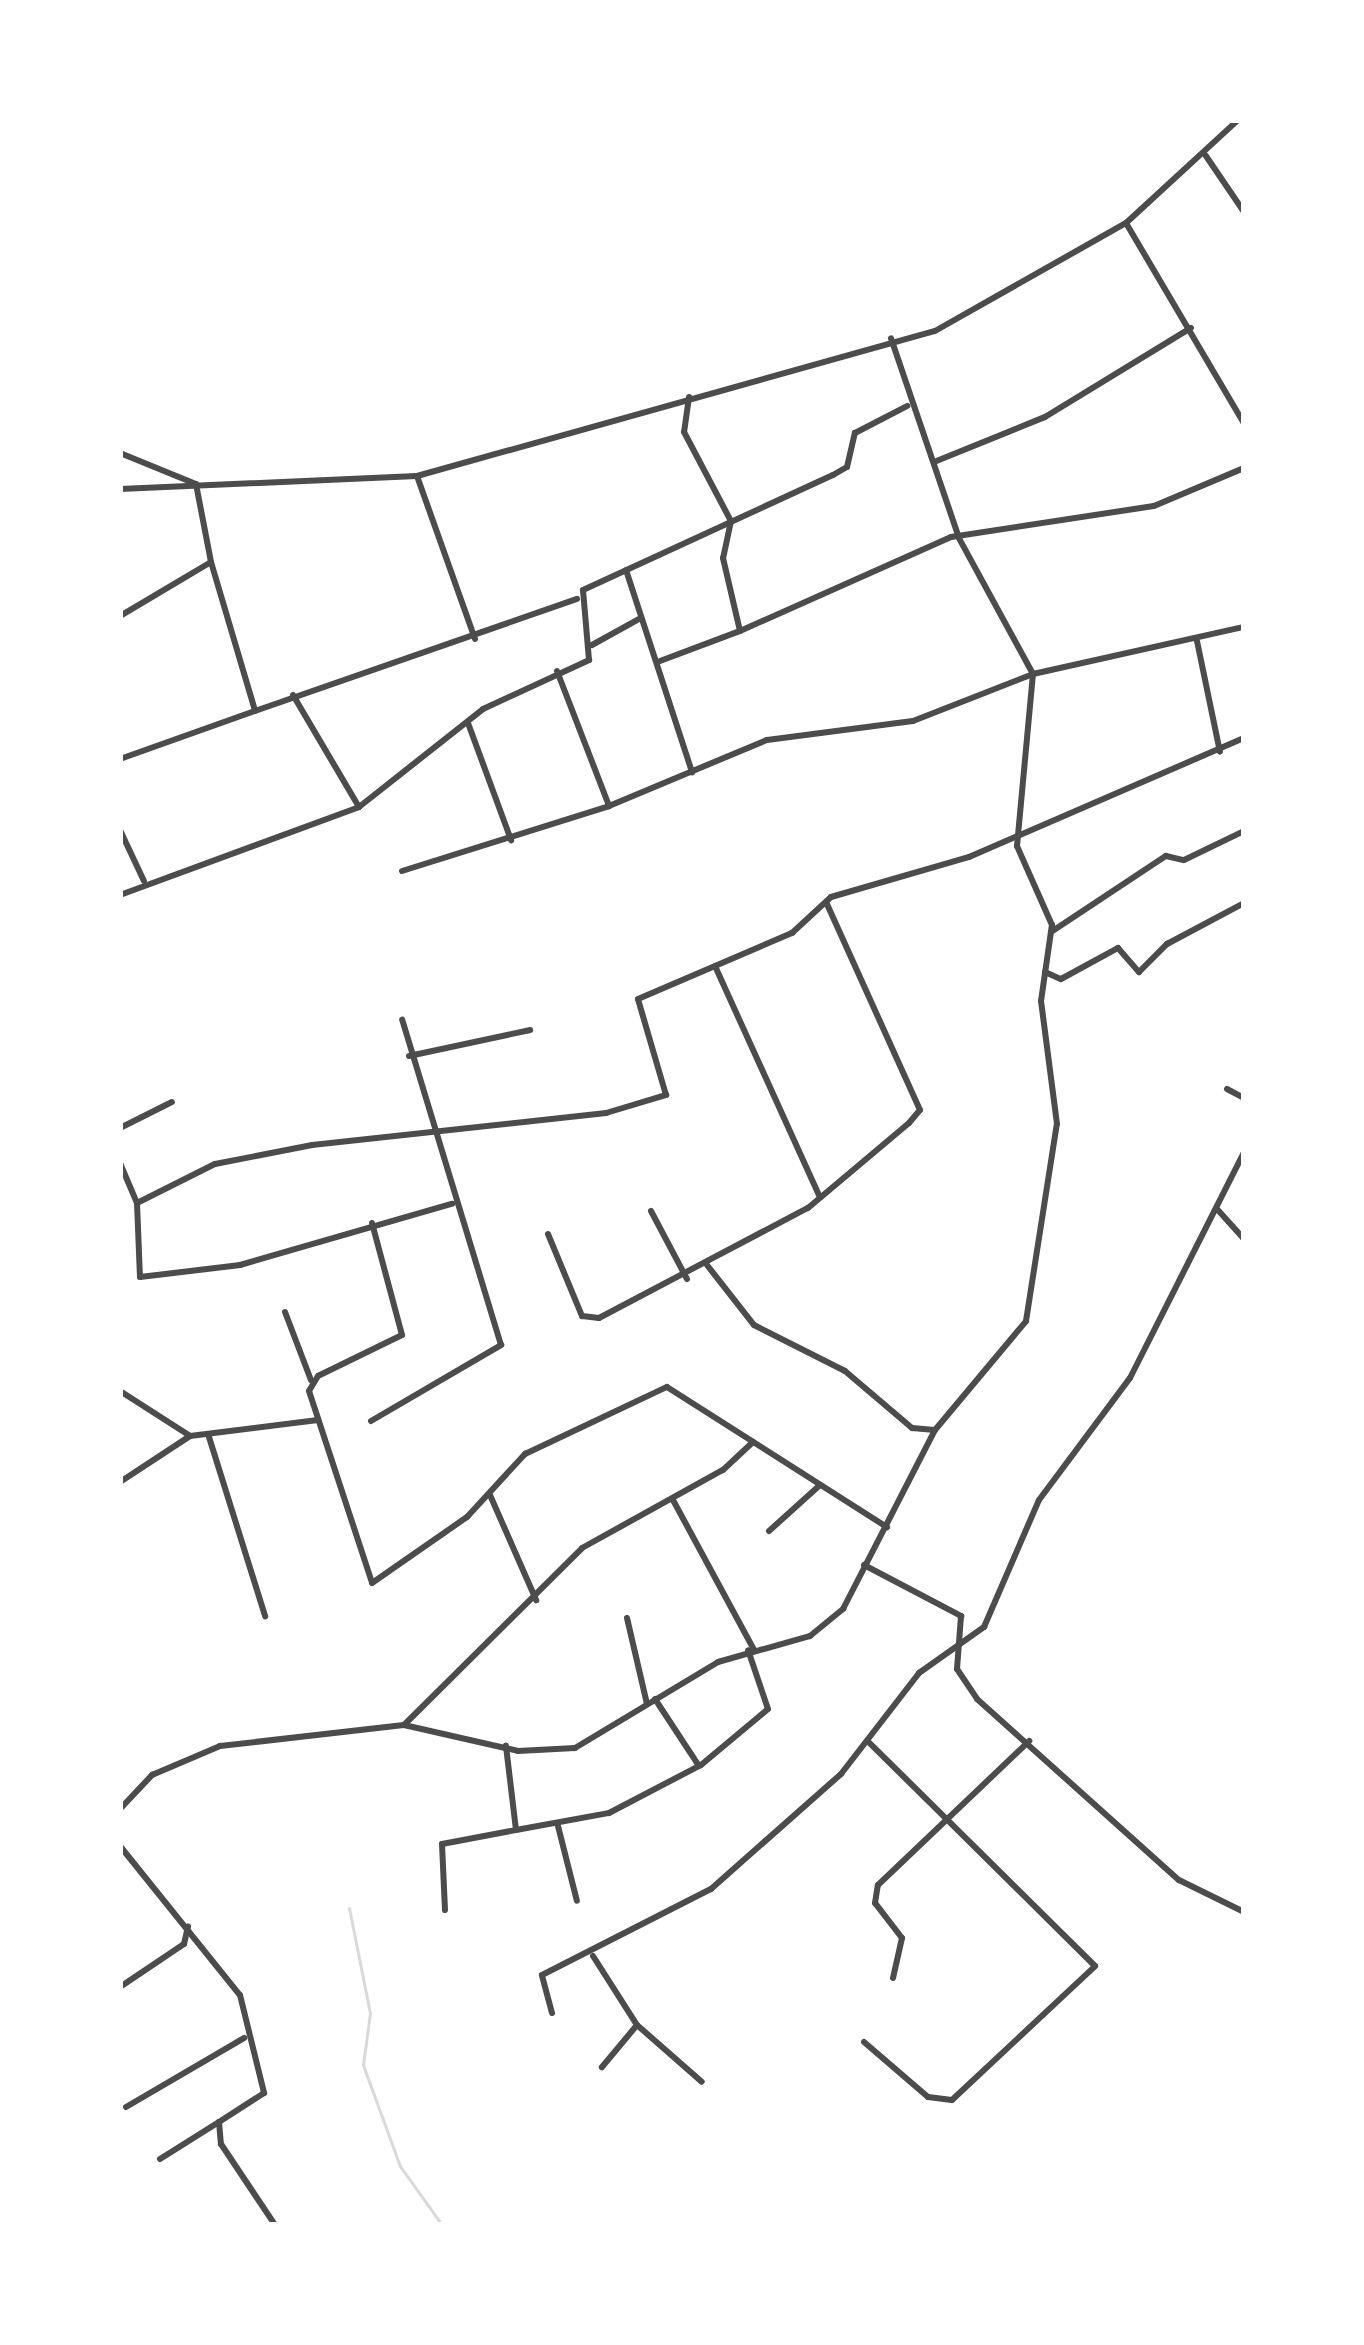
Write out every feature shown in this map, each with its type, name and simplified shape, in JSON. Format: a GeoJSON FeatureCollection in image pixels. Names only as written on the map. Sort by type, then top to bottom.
{"type":"FeatureCollection","features":[{"type":"Feature","properties":{"kind":"street"},"geometry":{"type":"LineString","coordinates":[[120,489],[417,476],[969,318],[1126,223],[1206,155],[1238,120]]}},
{"type":"Feature","properties":{"kind":"street"},"geometry":{"type":"LineString","coordinates":[[1206,155],[1244,212]]}},
{"type":"Feature","properties":{"kind":"street"},"geometry":{"type":"LineString","coordinates":[[1126,223],[1244,423]]}},
{"type":"Feature","properties":{"kind":"street"},"geometry":{"type":"LineString","coordinates":[[933,462],[1045,417],[1191,328]]}},
{"type":"Feature","properties":{"kind":"street"},"geometry":{"type":"LineString","coordinates":[[120,1809],[190,1754],[404,1725],[506,1746],[575,1748],[651,1701],[751,1650],[826,1625],[887,1527],[934,1430],[1017,1335],[1034,1295],[1057,1124],[1045,973],[1050,933],[1018,836],[1033,674],[959,535],[907,406],[892,338]]}},
{"type":"Feature","properties":{"kind":"street"},"geometry":{"type":"LineString","coordinates":[[689,398],[684,432],[731,520],[723,558],[740,632]]}},
{"type":"Feature","properties":{"kind":"street"},"geometry":{"type":"LineString","coordinates":[[120,759],[293,694],[475,639],[577,599],[626,570],[847,467],[855,433],[907,406]]}},
{"type":"Feature","properties":{"kind":"street"},"geometry":{"type":"LineString","coordinates":[[120,453],[196,484]]}},
{"type":"Feature","properties":{"kind":"street"},"geometry":{"type":"LineString","coordinates":[[660,662],[740,632],[959,535],[1154,506],[1244,468]]}},
{"type":"Feature","properties":{"kind":"street"},"geometry":{"type":"LineString","coordinates":[[417,476],[475,639]]}},
{"type":"Feature","properties":{"kind":"street"},"geometry":{"type":"LineString","coordinates":[[196,484],[211,562],[255,711]]}},
{"type":"Feature","properties":{"kind":"street"},"geometry":{"type":"LineString","coordinates":[[120,616],[211,562]]}},
{"type":"Feature","properties":{"kind":"street"},"geometry":{"type":"LineString","coordinates":[[626,570],[660,662],[692,772]]}},
{"type":"Feature","properties":{"kind":"street"},"geometry":{"type":"LineString","coordinates":[[120,895],[144,881],[359,807],[468,723],[557,671],[589,660],[592,645],[577,599]]}},
{"type":"Feature","properties":{"kind":"street"},"geometry":{"type":"LineString","coordinates":[[592,645],[641,618]]}},
{"type":"Feature","properties":{"kind":"street"},"geometry":{"type":"LineString","coordinates":[[402,871],[609,806],[767,740],[913,721],[1033,674],[1244,627]]}},
{"type":"Feature","properties":{"kind":"street"},"geometry":{"type":"LineString","coordinates":[[1197,641],[1220,752]]}},
{"type":"Feature","properties":{"kind":"street"},"geometry":{"type":"LineString","coordinates":[[557,671],[609,806]]}},
{"type":"Feature","properties":{"kind":"street"},"geometry":{"type":"LineString","coordinates":[[293,694],[359,807]]}},
{"type":"Feature","properties":{"kind":"street"},"geometry":{"type":"LineString","coordinates":[[468,723],[511,840]]}},
{"type":"Feature","properties":{"kind":"street"},"geometry":{"type":"LineString","coordinates":[[137,1203],[215,1164],[433,1124],[605,1113],[666,1096],[634,1002],[792,933],[826,902],[1018,836],[1220,752],[1244,737]]}},
{"type":"Feature","properties":{"kind":"street"},"geometry":{"type":"LineString","coordinates":[[120,830],[144,881]]}},
{"type":"Feature","properties":{"kind":"street"},"geometry":{"type":"LineString","coordinates":[[1050,933],[1166,856],[1184,860],[1244,831]]}},
{"type":"Feature","properties":{"kind":"street"},"geometry":{"type":"LineString","coordinates":[[548,1234],[589,1319],[687,1279],[820,1197],[920,1110],[826,902]]}},
{"type":"Feature","properties":{"kind":"street"},"geometry":{"type":"LineString","coordinates":[[1045,973],[1061,979],[1118,948],[1139,973],[1167,944],[1244,903]]}},
{"type":"Feature","properties":{"kind":"street"},"geometry":{"type":"LineString","coordinates":[[715,966],[820,1197]]}},
{"type":"Feature","properties":{"kind":"street"},"geometry":{"type":"LineString","coordinates":[[371,1421],[501,1345],[452,1204],[402,1020]]}},
{"type":"Feature","properties":{"kind":"street"},"geometry":{"type":"LineString","coordinates":[[409,1056],[530,1030]]}},
{"type":"Feature","properties":{"kind":"street"},"geometry":{"type":"LineString","coordinates":[[1226,1089],[1244,1098]]}},
{"type":"Feature","properties":{"kind":"street"},"geometry":{"type":"LineString","coordinates":[[120,1128],[172,1102]]}},
{"type":"Feature","properties":{"kind":"street"},"geometry":{"type":"LineString","coordinates":[[552,2013],[542,1975],[593,1956],[711,1888],[870,1743],[919,1672],[963,1639],[972,1625],[991,1617],[1039,1500],[1193,1270],[1244,1152]]}},
{"type":"Feature","properties":{"kind":"street"},"geometry":{"type":"LineString","coordinates":[[120,1163],[137,1203],[140,1277],[274,1257],[372,1222],[452,1204]]}},
{"type":"Feature","properties":{"kind":"street"},"geometry":{"type":"LineString","coordinates":[[1216,1209],[1244,1239]]}},
{"type":"Feature","properties":{"kind":"street"},"geometry":{"type":"LineString","coordinates":[[651,1211],[687,1279]]}},
{"type":"Feature","properties":{"kind":"street"},"geometry":{"type":"LineString","coordinates":[[311,1380],[403,1335],[372,1222]]}},
{"type":"Feature","properties":{"kind":"street"},"geometry":{"type":"LineString","coordinates":[[706,1264],[754,1325],[844,1371],[912,1428],[934,1430]]}},
{"type":"Feature","properties":{"kind":"street"},"geometry":{"type":"LineString","coordinates":[[285,1312],[311,1380],[318,1420],[372,1583],[490,1495],[525,1454],[668,1387],[887,1527]]}},
{"type":"Feature","properties":{"kind":"street"},"geometry":{"type":"LineString","coordinates":[[120,1391],[190,1436],[318,1420]]}},
{"type":"Feature","properties":{"kind":"street"},"geometry":{"type":"LineString","coordinates":[[120,1482],[190,1436]]}},
{"type":"Feature","properties":{"kind":"street"},"geometry":{"type":"LineString","coordinates":[[209,1437],[265,1616]]}},
{"type":"Feature","properties":{"kind":"street"},"geometry":{"type":"LineString","coordinates":[[404,1725],[536,1600],[582,1548],[673,1500],[753,1442]]}},
{"type":"Feature","properties":{"kind":"street"},"geometry":{"type":"LineString","coordinates":[[769,1531],[820,1485]]}},
{"type":"Feature","properties":{"kind":"street"},"geometry":{"type":"LineString","coordinates":[[490,1495],[536,1600]]}},
{"type":"Feature","properties":{"kind":"street"},"geometry":{"type":"LineString","coordinates":[[446,1910],[442,1844],[558,1826],[699,1766],[768,1709],[751,1650],[673,1500]]}},
{"type":"Feature","properties":{"kind":"street"},"geometry":{"type":"LineString","coordinates":[[864,1565],[972,1625]]}},
{"type":"Feature","properties":{"kind":"street"},"geometry":{"type":"LineString","coordinates":[[627,1618],[651,1701],[699,1766]]}},
{"type":"Feature","properties":{"kind":"street"},"geometry":{"type":"LineString","coordinates":[[963,1639],[963,1682],[1179,1880],[1244,1912]]}},
{"type":"Feature","properties":{"kind":"street"},"geometry":{"type":"LineString","coordinates":[[893,1978],[902,1938],[875,1903],[878,1885],[1029,1741]]}},
{"type":"Feature","properties":{"kind":"street"},"geometry":{"type":"LineString","coordinates":[[864,2042],[928,2097],[952,2100],[1093,1972],[1052,1915],[943,1822],[870,1743]]}},
{"type":"Feature","properties":{"kind":"street"},"geometry":{"type":"LineString","coordinates":[[506,1746],[516,1830]]}},
{"type":"Feature","properties":{"kind":"street"},"geometry":{"type":"LineString","coordinates":[[558,1826],[577,1901]]}},
{"type":"Feature","properties":{"kind":"street"},"geometry":{"type":"LineString","coordinates":[[120,1846],[187,1919],[234,1981],[244,2038],[264,2093],[160,2159]]}},
{"type":"Feature","properties":{"kind":"street"},"geometry":{"type":"LineString","coordinates":[[120,1987],[188,1940],[187,1919]]}},
{"type":"Feature","properties":{"kind":"street"},"geometry":{"type":"LineString","coordinates":[[593,1956],[637,2025],[702,2082]]}},
{"type":"Feature","properties":{"kind":"street"},"geometry":{"type":"LineString","coordinates":[[602,2067],[637,2025]]}},
{"type":"Feature","properties":{"kind":"street"},"geometry":{"type":"LineString","coordinates":[[126,2107],[244,2038]]}},
{"type":"Feature","properties":{"kind":"street"},"geometry":{"type":"LineString","coordinates":[[218,2122],[221,2144],[275,2225]]}},
{"type":"Feature","properties":{"kind":"waterway"},"geometry":{"type":"LineString","coordinates":[[349,1908],[370,2013],[363,2065],[400,2166],[442,2225]]}}]}
